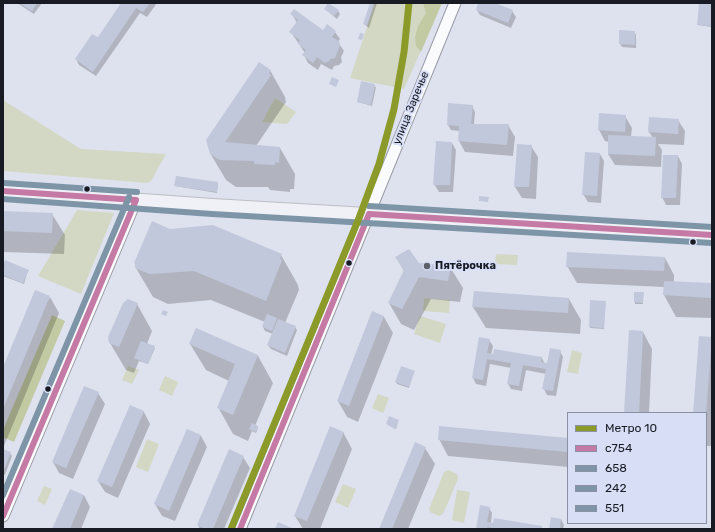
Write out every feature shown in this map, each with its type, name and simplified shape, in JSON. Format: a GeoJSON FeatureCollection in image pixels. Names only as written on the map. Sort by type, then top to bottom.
{"type":"FeatureCollection","features":[{"type":"Feature","properties":{"kind":"main road"},"geometry":{"type":"LineString","coordinates":[[3,191],[712,235]]}},
{"type":"Feature","properties":{"kind":"street","name":"улица Заречье"},"geometry":{"type":"LineString","coordinates":[[240,529],[289,405],[455,3]]}},
{"type":"Feature","properties":{"kind":"street"},"geometry":{"type":"LineString","coordinates":[[3,516],[136,200]]}},
{"type":"Feature","properties":{"kind":"green space"},"geometry":{"type":"Polygon","coordinates":[[[375,3],[442,3],[404,89],[350,78],[375,3]]]}},
{"type":"Feature","properties":{"kind":"green space"},"geometry":{"type":"Polygon","coordinates":[[[423,3],[442,3],[421,52],[416,46],[415,38],[418,26],[426,13],[423,3]]]}},
{"type":"Feature","properties":{"kind":"green space"},"geometry":{"type":"Polygon","coordinates":[[[275,98],[296,112],[287,124],[262,122],[275,98]]]}},
{"type":"Feature","properties":{"kind":"green space"},"geometry":{"type":"Polygon","coordinates":[[[3,100],[81,149],[166,154],[151,181],[147,183],[3,171],[3,100]]]}},
{"type":"Feature","properties":{"kind":"green space"},"geometry":{"type":"Polygon","coordinates":[[[77,210],[114,213],[81,294],[38,276],[77,210]]]}},
{"type":"Feature","properties":{"kind":"green space"},"geometry":{"type":"Polygon","coordinates":[[[496,254],[518,255],[517,265],[495,264],[496,254]]]}},
{"type":"Feature","properties":{"kind":"green space"},"geometry":{"type":"Polygon","coordinates":[[[424,298],[450,300],[449,313],[423,311],[424,298]]]}},
{"type":"Feature","properties":{"kind":"green space"},"geometry":{"type":"Polygon","coordinates":[[[52,315],[65,321],[14,442],[3,437],[3,430],[52,315]]]}},
{"type":"Feature","properties":{"kind":"green space"},"geometry":{"type":"Polygon","coordinates":[[[420,316],[446,324],[440,343],[414,334],[420,316]]]}},
{"type":"Feature","properties":{"kind":"green space"},"geometry":{"type":"Polygon","coordinates":[[[572,350],[582,353],[578,374],[567,372],[572,350]]]}},
{"type":"Feature","properties":{"kind":"green space"},"geometry":{"type":"Polygon","coordinates":[[[128,366],[139,370],[132,384],[122,380],[128,366]]]}},
{"type":"Feature","properties":{"kind":"green space"},"geometry":{"type":"Polygon","coordinates":[[[165,376],[178,382],[172,396],[159,390],[165,376]]]}},
{"type":"Feature","properties":{"kind":"green space"},"geometry":{"type":"Polygon","coordinates":[[[378,394],[389,398],[383,413],[372,408],[378,394]]]}},
{"type":"Feature","properties":{"kind":"green space"},"geometry":{"type":"Polygon","coordinates":[[[147,439],[159,444],[148,472],[136,467],[147,439]]]}},
{"type":"Feature","properties":{"kind":"green space"},"geometry":{"type":"Polygon","coordinates":[[[449,470],[457,474],[458,479],[443,514],[439,516],[430,512],[429,509],[444,472],[449,470]]]}},
{"type":"Feature","properties":{"kind":"green space"},"geometry":{"type":"Polygon","coordinates":[[[343,484],[356,489],[348,508],[335,502],[343,484]]]}},
{"type":"Feature","properties":{"kind":"green space"},"geometry":{"type":"Polygon","coordinates":[[[44,486],[52,489],[45,505],[37,501],[44,486]]]}},
{"type":"Feature","properties":{"kind":"green space"},"geometry":{"type":"Polygon","coordinates":[[[457,490],[470,492],[464,523],[452,520],[457,490]]]}},
{"type":"Feature","properties":{"kind":"building"},"geometry":{"type":"Polygon","coordinates":[[[19,3],[37,3],[32,11],[19,3]]]}},
{"type":"Feature","properties":{"kind":"building"},"geometry":{"type":"Polygon","coordinates":[[[121,3],[150,3],[143,12],[136,8],[93,72],[75,59],[92,34],[98,37],[121,3]]]}},
{"type":"Feature","properties":{"kind":"building"},"geometry":{"type":"Polygon","coordinates":[[[328,3],[339,10],[334,16],[324,9],[328,3]]]}},
{"type":"Feature","properties":{"kind":"building"},"geometry":{"type":"Polygon","coordinates":[[[370,3],[374,3],[367,25],[363,24],[370,3]]]}},
{"type":"Feature","properties":{"kind":"building"},"geometry":{"type":"Polygon","coordinates":[[[478,3],[495,3],[513,10],[508,23],[476,10],[478,3]]]}},
{"type":"Feature","properties":{"kind":"building"},"geometry":{"type":"Polygon","coordinates":[[[699,3],[712,3],[712,26],[697,25],[699,3]]]}},
{"type":"Feature","properties":{"kind":"building"},"geometry":{"type":"Polygon","coordinates":[[[294,9],[323,30],[327,24],[336,31],[332,37],[339,41],[340,45],[335,58],[330,59],[325,63],[317,57],[313,63],[302,55],[306,50],[298,44],[300,40],[289,32],[298,20],[290,14],[294,9]]]}},
{"type":"Feature","properties":{"kind":"building"},"geometry":{"type":"Polygon","coordinates":[[[619,30],[635,31],[635,45],[619,44],[619,30]]]}},
{"type":"Feature","properties":{"kind":"building"},"geometry":{"type":"Polygon","coordinates":[[[360,33],[364,34],[362,40],[358,39],[360,33]]]}},
{"type":"Feature","properties":{"kind":"building"},"geometry":{"type":"Polygon","coordinates":[[[259,62],[271,70],[269,73],[271,75],[225,142],[280,147],[279,163],[275,162],[275,165],[254,164],[254,161],[220,160],[210,154],[206,140],[259,62]]]}},
{"type":"Feature","properties":{"kind":"building"},"geometry":{"type":"Polygon","coordinates":[[[332,77],[339,80],[336,87],[329,84],[332,77]]]}},
{"type":"Feature","properties":{"kind":"building"},"geometry":{"type":"Polygon","coordinates":[[[361,81],[375,84],[371,105],[357,102],[361,81]]]}},
{"type":"Feature","properties":{"kind":"building"},"geometry":{"type":"Polygon","coordinates":[[[448,103],[473,105],[471,124],[509,124],[507,145],[458,141],[459,126],[447,125],[448,103]]]}},
{"type":"Feature","properties":{"kind":"building"},"geometry":{"type":"Polygon","coordinates":[[[599,113],[626,115],[625,132],[598,130],[599,113]]]}},
{"type":"Feature","properties":{"kind":"building"},"geometry":{"type":"Polygon","coordinates":[[[649,117],[679,119],[678,134],[648,132],[649,117]]]}},
{"type":"Feature","properties":{"kind":"building"},"geometry":{"type":"Polygon","coordinates":[[[608,135],[656,137],[655,156],[608,154],[608,135]]]}},
{"type":"Feature","properties":{"kind":"building"},"geometry":{"type":"Polygon","coordinates":[[[436,141],[452,142],[450,185],[433,185],[436,141]]]}},
{"type":"Feature","properties":{"kind":"building"},"geometry":{"type":"Polygon","coordinates":[[[517,144],[532,145],[529,187],[514,187],[517,144]]]}},
{"type":"Feature","properties":{"kind":"building"},"geometry":{"type":"Polygon","coordinates":[[[585,152],[600,153],[597,196],[582,195],[585,152]]]}},
{"type":"Feature","properties":{"kind":"building"},"geometry":{"type":"Polygon","coordinates":[[[663,155],[678,155],[676,198],[661,198],[663,155]]]}},
{"type":"Feature","properties":{"kind":"building"},"geometry":{"type":"Polygon","coordinates":[[[176,176],[218,182],[217,192],[174,186],[176,176]]]}},
{"type":"Feature","properties":{"kind":"building"},"geometry":{"type":"Polygon","coordinates":[[[479,196],[489,197],[488,202],[479,201],[479,196]]]}},
{"type":"Feature","properties":{"kind":"building"},"geometry":{"type":"Polygon","coordinates":[[[3,211],[53,213],[52,233],[3,231],[3,211]]]}},
{"type":"Feature","properties":{"kind":"building"},"geometry":{"type":"Polygon","coordinates":[[[152,221],[170,229],[213,225],[282,254],[280,259],[282,260],[266,301],[194,271],[150,274],[135,268],[136,264],[134,263],[152,221]]]}},
{"type":"Feature","properties":{"kind":"building"},"geometry":{"type":"Polygon","coordinates":[[[409,249],[419,263],[451,266],[448,281],[419,277],[402,309],[388,303],[404,270],[395,257],[409,249]]]}},
{"type":"Feature","properties":{"kind":"building"},"geometry":{"type":"Polygon","coordinates":[[[567,252],[665,257],[664,271],[566,267],[567,252]]]}},
{"type":"Feature","properties":{"kind":"building"},"geometry":{"type":"Polygon","coordinates":[[[5,260],[29,270],[23,283],[3,275],[5,260]]]}},
{"type":"Feature","properties":{"kind":"building"},"geometry":{"type":"Polygon","coordinates":[[[664,281],[712,283],[712,298],[663,295],[664,281]]]}},
{"type":"Feature","properties":{"kind":"building"},"geometry":{"type":"Polygon","coordinates":[[[35,290],[50,296],[3,409],[3,367],[35,290]]]}},
{"type":"Feature","properties":{"kind":"building"},"geometry":{"type":"Polygon","coordinates":[[[474,291],[569,298],[568,313],[472,307],[474,291]]]}},
{"type":"Feature","properties":{"kind":"building"},"geometry":{"type":"Polygon","coordinates":[[[634,292],[644,292],[643,303],[634,302],[634,292]]]}},
{"type":"Feature","properties":{"kind":"building"},"geometry":{"type":"Polygon","coordinates":[[[128,299],[138,303],[119,347],[109,343],[108,337],[123,303],[128,299]]]}},
{"type":"Feature","properties":{"kind":"building"},"geometry":{"type":"Polygon","coordinates":[[[590,300],[606,301],[604,328],[589,327],[590,300]]]}},
{"type":"Feature","properties":{"kind":"building"},"geometry":{"type":"Polygon","coordinates":[[[163,310],[168,312],[166,316],[161,314],[163,310]]]}},
{"type":"Feature","properties":{"kind":"building"},"geometry":{"type":"Polygon","coordinates":[[[372,311],[384,316],[349,406],[337,401],[372,311]]]}},
{"type":"Feature","properties":{"kind":"building"},"geometry":{"type":"Polygon","coordinates":[[[267,314],[277,318],[272,331],[262,327],[267,314]]]}},
{"type":"Feature","properties":{"kind":"building"},"geometry":{"type":"Polygon","coordinates":[[[278,319],[296,326],[285,353],[267,345],[278,319]]]}},
{"type":"Feature","properties":{"kind":"building"},"geometry":{"type":"Polygon","coordinates":[[[196,328],[258,355],[233,415],[217,408],[235,364],[189,344],[196,328]]]}},
{"type":"Feature","properties":{"kind":"building"},"geometry":{"type":"Polygon","coordinates":[[[629,330],[643,331],[639,412],[624,412],[629,330]]]}},
{"type":"Feature","properties":{"kind":"building"},"geometry":{"type":"Polygon","coordinates":[[[699,336],[712,337],[706,412],[693,412],[699,336]]]}},
{"type":"Feature","properties":{"kind":"building"},"geometry":{"type":"Polygon","coordinates":[[[479,337],[490,339],[487,353],[493,354],[494,349],[542,357],[541,362],[547,363],[550,348],[561,350],[553,391],[542,389],[546,369],[523,365],[519,386],[507,384],[511,363],[487,359],[483,380],[472,378],[479,337]]]}},
{"type":"Feature","properties":{"kind":"building"},"geometry":{"type":"Polygon","coordinates":[[[141,341],[155,346],[148,364],[134,358],[141,341]]]}},
{"type":"Feature","properties":{"kind":"building"},"geometry":{"type":"Polygon","coordinates":[[[401,366],[415,371],[409,387],[395,382],[401,366]]]}},
{"type":"Feature","properties":{"kind":"building"},"geometry":{"type":"Polygon","coordinates":[[[84,386],[99,392],[66,468],[52,462],[84,386]]]}},
{"type":"Feature","properties":{"kind":"building"},"geometry":{"type":"Polygon","coordinates":[[[130,405],[144,411],[112,487],[97,481],[130,405]]]}},
{"type":"Feature","properties":{"kind":"building"},"geometry":{"type":"Polygon","coordinates":[[[389,416],[399,420],[395,429],[386,424],[389,416]]]}},
{"type":"Feature","properties":{"kind":"building"},"geometry":{"type":"Polygon","coordinates":[[[252,423],[258,426],[256,432],[249,429],[252,423]]]}},
{"type":"Feature","properties":{"kind":"building"},"geometry":{"type":"Polygon","coordinates":[[[330,426],[344,432],[307,521],[294,516],[330,426]]]}},
{"type":"Feature","properties":{"kind":"building"},"geometry":{"type":"Polygon","coordinates":[[[439,426],[567,438],[567,452],[438,440],[439,426]]]}},
{"type":"Feature","properties":{"kind":"building"},"geometry":{"type":"Polygon","coordinates":[[[187,429],[201,435],[169,511],[154,504],[187,429]]]}},
{"type":"Feature","properties":{"kind":"building"},"geometry":{"type":"Polygon","coordinates":[[[415,442],[426,447],[392,529],[379,529],[415,442]]]}},
{"type":"Feature","properties":{"kind":"building"},"geometry":{"type":"Polygon","coordinates":[[[3,449],[11,452],[3,472],[3,449]]]}},
{"type":"Feature","properties":{"kind":"building"},"geometry":{"type":"Polygon","coordinates":[[[229,449],[244,456],[213,529],[206,529],[197,525],[229,449]]]}},
{"type":"Feature","properties":{"kind":"building"},"geometry":{"type":"Polygon","coordinates":[[[70,489],[84,495],[70,529],[52,529],[70,489]]]}},
{"type":"Feature","properties":{"kind":"building"},"geometry":{"type":"Polygon","coordinates":[[[480,505],[490,507],[487,522],[493,523],[494,518],[542,526],[542,529],[499,529],[487,527],[487,529],[476,529],[480,505]]]}},
{"type":"Feature","properties":{"kind":"building"},"geometry":{"type":"Polygon","coordinates":[[[551,517],[561,519],[560,529],[549,529],[551,517]]]}},
{"type":"Feature","properties":{"kind":"building"},"geometry":{"type":"Polygon","coordinates":[[[278,522],[292,528],[292,529],[275,529],[278,522]]]}},
{"type":"Feature","properties":{"kind":"metro line","name":"10"},"geometry":{"type":"LineString","coordinates":[[231,529],[359,218],[379,164],[394,109],[404,52],[409,3]]}},
{"type":"Feature","properties":{"kind":"transit line","name":"551"},"geometry":{"type":"LineString","coordinates":[[4,183],[137,192]]}},
{"type":"Feature","properties":{"kind":"transit line","name":"с754"},"geometry":{"type":"LineString","coordinates":[[3,191],[136,200]]}},
{"type":"Feature","properties":{"kind":"transit line","name":"551"},"geometry":{"type":"LineString","coordinates":[[3,495],[129,197]]}},
{"type":"Feature","properties":{"kind":"transit line","name":"658"},"geometry":{"type":"LineString","coordinates":[[3,199],[212,214],[712,243]]}},
{"type":"Feature","properties":{"kind":"transit line","name":"с754"},"geometry":{"type":"LineString","coordinates":[[3,516],[136,200]]}},
{"type":"Feature","properties":{"kind":"transit line","name":"242"},"geometry":{"type":"LineString","coordinates":[[369,206],[712,227]]}},
{"type":"Feature","properties":{"kind":"transit line","name":"242"},"geometry":{"type":"LineString","coordinates":[[233,526],[362,211]]}},
{"type":"Feature","properties":{"kind":"transit line","name":"с754"},"geometry":{"type":"LineString","coordinates":[[369,214],[712,235]]}},
{"type":"Feature","properties":{"kind":"transit line","name":"с754"},"geometry":{"type":"LineString","coordinates":[[240,529],[369,214]]}},
{"type":"Feature","properties":{"kind":"place","name":"Пятёрочка"},"geometry":{"type":"Point","coordinates":[427,266]}}]}
